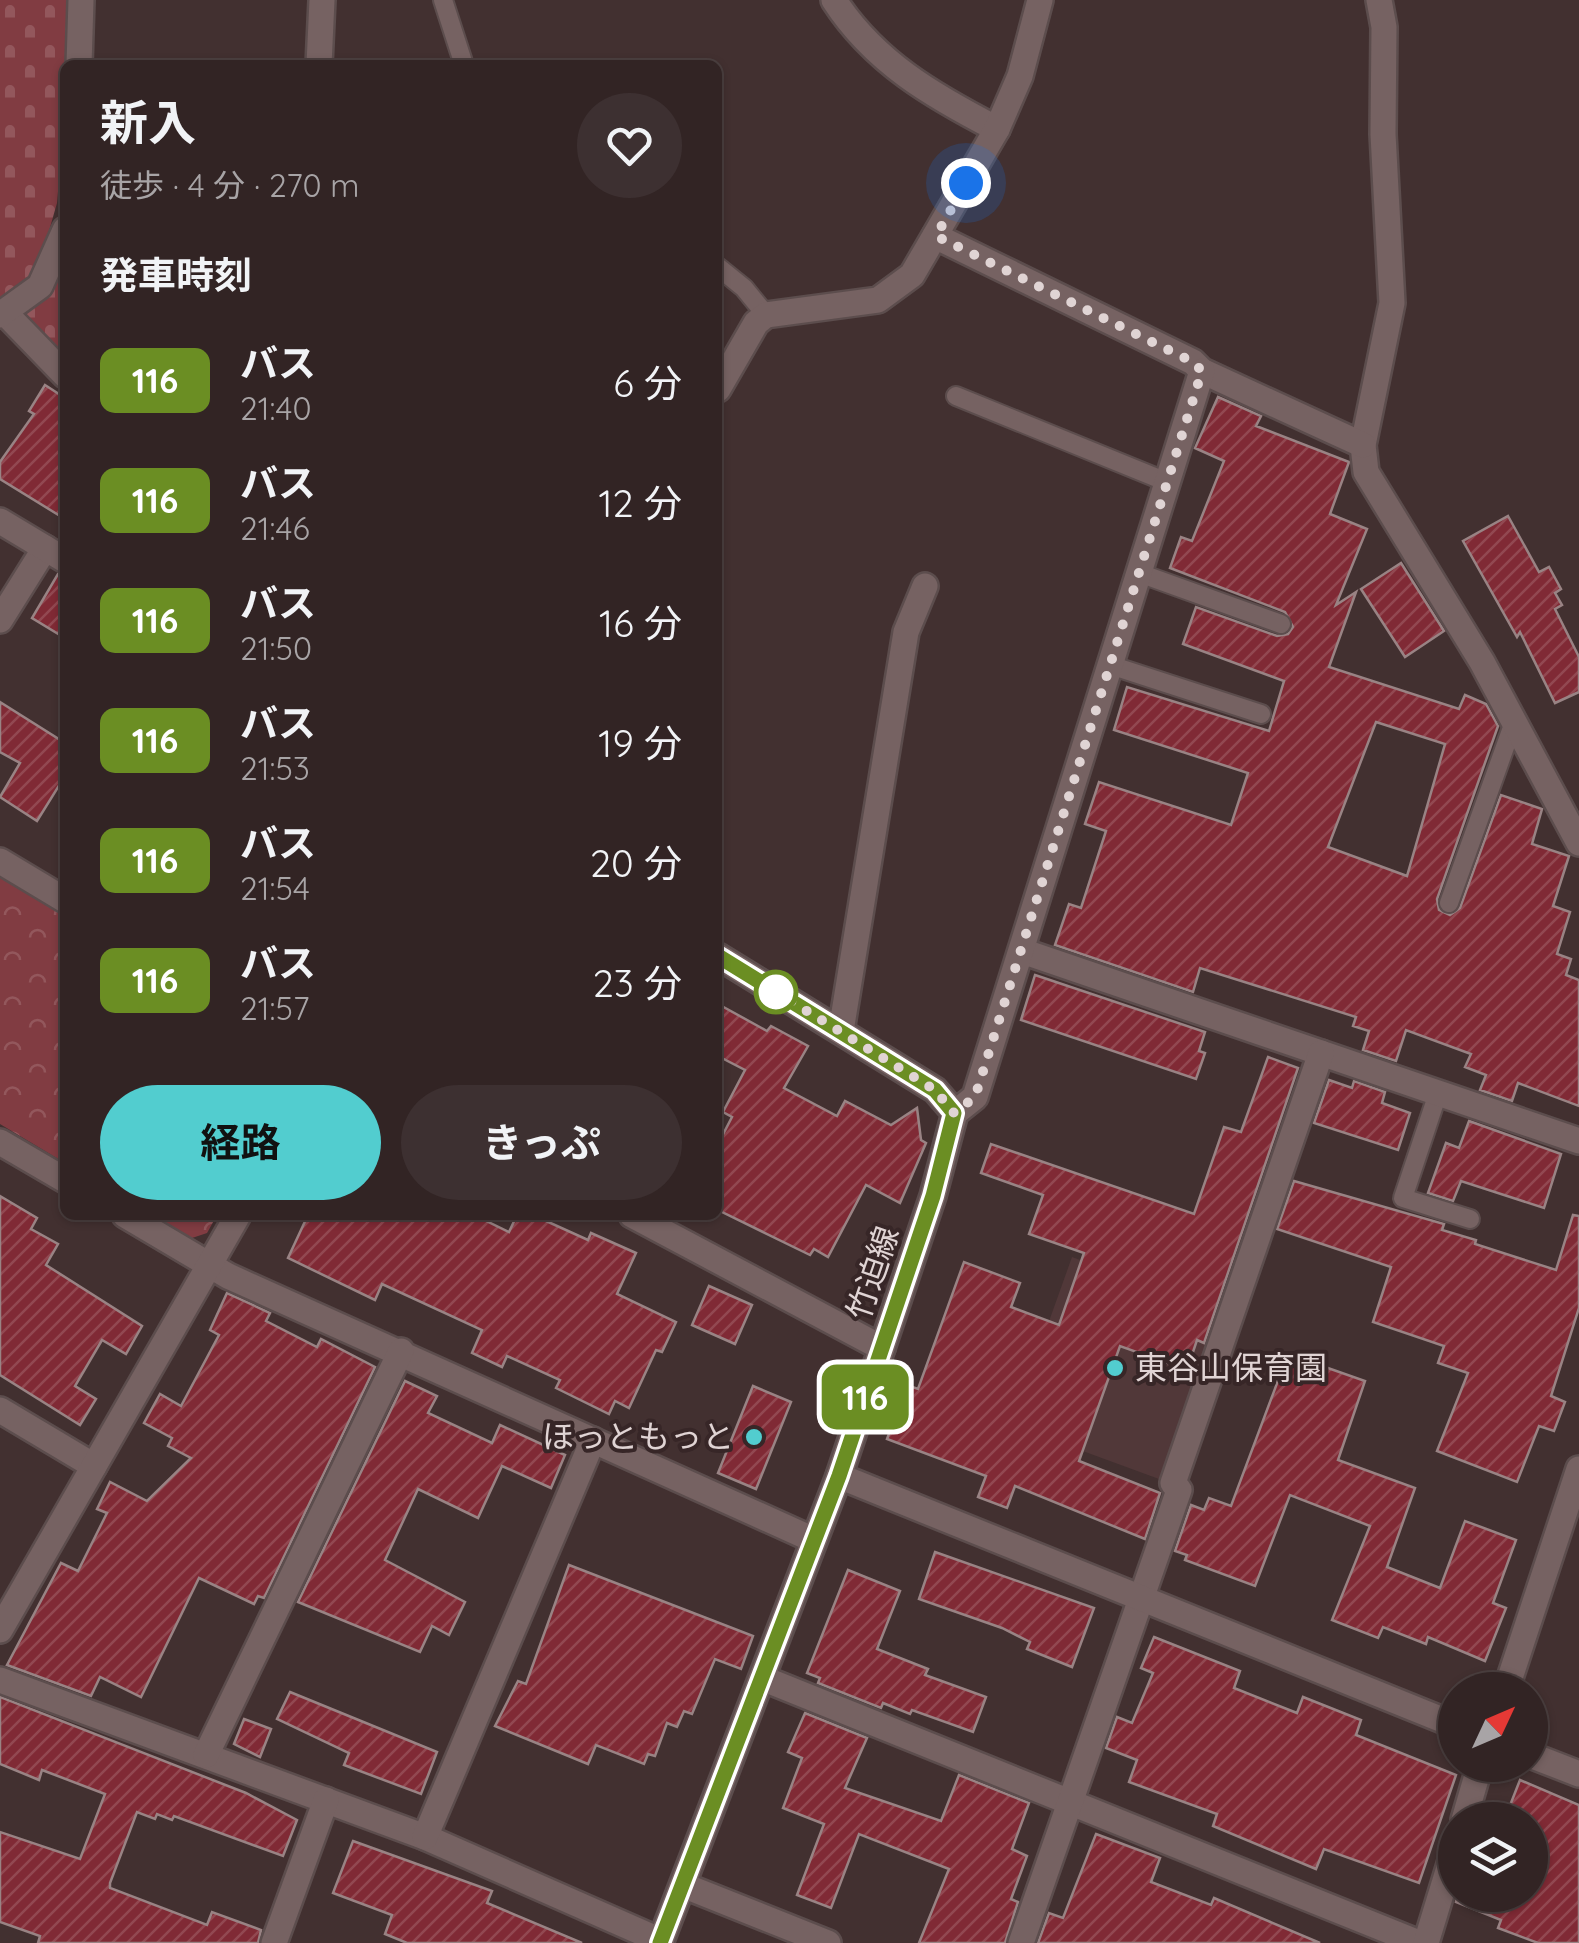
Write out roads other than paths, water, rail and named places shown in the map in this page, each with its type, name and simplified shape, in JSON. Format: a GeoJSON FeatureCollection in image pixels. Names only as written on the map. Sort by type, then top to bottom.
{"type":"FeatureCollection","features":[{"type":"Feature","properties":{"kind":"street"},"geometry":{"type":"LineString","coordinates":[[79,60],[81,0]]}},
{"type":"Feature","properties":{"kind":"street"},"geometry":{"type":"LineString","coordinates":[[319,60],[322,0]]}},
{"type":"Feature","properties":{"kind":"street"},"geometry":{"type":"LineString","coordinates":[[834,0],[877,52],[918,87],[996,129]]}},
{"type":"Feature","properties":{"kind":"street"},"geometry":{"type":"LineString","coordinates":[[722,375],[756,322],[766,315],[878,300],[912,275],[996,129],[1020,76],[1040,0]]}},
{"type":"Feature","properties":{"kind":"street"},"geometry":{"type":"LineString","coordinates":[[1380,0],[1392,303],[1363,444],[1366,472],[1514,722],[1579,843]]}},
{"type":"Feature","properties":{"kind":"street"},"geometry":{"type":"LineString","coordinates":[[936,236],[1193,362],[1202,371],[1363,444]]}},
{"type":"Feature","properties":{"kind":"street"},"geometry":{"type":"LineString","coordinates":[[60,243],[40,286],[2,314],[60,371]]}},
{"type":"Feature","properties":{"kind":"street"},"geometry":{"type":"LineString","coordinates":[[722,958],[935,1090],[954,1113],[975,1097],[1202,371]]}},
{"type":"Feature","properties":{"kind":"street"},"geometry":{"type":"LineString","coordinates":[[0,521],[55,554],[0,620]]}},
{"type":"Feature","properties":{"kind":"street"},"geometry":{"type":"LineString","coordinates":[[840,1032],[906,632],[925,586]]}},
{"type":"Feature","properties":{"kind":"street"},"geometry":{"type":"LineString","coordinates":[[0,861],[60,897]]}},
{"type":"Feature","properties":{"kind":"street"},"geometry":{"type":"LineString","coordinates":[[1022,951],[1579,1141]]}},
{"type":"Feature","properties":{"kind":"street"},"geometry":{"type":"LineString","coordinates":[[1021,1943],[1178,1490],[1172,1482],[1322,1053]]}},
{"type":"Feature","properties":{"kind":"street","name":"竹迫線"},"geometry":{"type":"LineString","coordinates":[[660,1942],[839,1476],[942,1166],[954,1113]]}},
{"type":"Feature","properties":{"kind":"street"},"geometry":{"type":"LineString","coordinates":[[0,1142],[60,1177]]}},
{"type":"Feature","properties":{"kind":"street"},"geometry":{"type":"LineString","coordinates":[[135,1220],[210,1264],[814,1540]]}},
{"type":"Feature","properties":{"kind":"street"},"geometry":{"type":"LineString","coordinates":[[0,1630],[235,1220]]}},
{"type":"Feature","properties":{"kind":"street"},"geometry":{"type":"LineString","coordinates":[[641,1220],[882,1348]]}},
{"type":"Feature","properties":{"kind":"street"},"geometry":{"type":"LineString","coordinates":[[206,1755],[400,1351]]}},
{"type":"Feature","properties":{"kind":"street"},"geometry":{"type":"LineString","coordinates":[[0,1410],[94,1466]]}},
{"type":"Feature","properties":{"kind":"street"},"geometry":{"type":"LineString","coordinates":[[425,1837],[593,1440]]}},
{"type":"Feature","properties":{"kind":"street"},"geometry":{"type":"LineString","coordinates":[[1512,1672],[1579,1469]]}},
{"type":"Feature","properties":{"kind":"street"},"geometry":{"type":"LineString","coordinates":[[839,1476],[1438,1718]]}},
{"type":"Feature","properties":{"kind":"street"},"geometry":{"type":"LineString","coordinates":[[762,1678],[1422,1943],[1438,1897]]}},
{"type":"Feature","properties":{"kind":"street"},"geometry":{"type":"LineString","coordinates":[[0,1680],[425,1837],[660,1942]]}},
{"type":"Feature","properties":{"kind":"street"},"geometry":{"type":"LineString","coordinates":[[1548,1762],[1579,1774]]}},
{"type":"Feature","properties":{"kind":"street"},"geometry":{"type":"LineString","coordinates":[[274,1943],[326,1800]]}},
{"type":"Feature","properties":{"kind":"street"},"geometry":{"type":"LineString","coordinates":[[684,1886],[828,1943]]}},
{"type":"Feature","properties":{"kind":"lane"},"geometry":{"type":"LineString","coordinates":[[443,0],[462,60]]}},
{"type":"Feature","properties":{"kind":"lane"},"geometry":{"type":"LineString","coordinates":[[722,270],[744,288],[766,315]]}},
{"type":"Feature","properties":{"kind":"lane"},"geometry":{"type":"LineString","coordinates":[[956,396],[1167,482]]}},
{"type":"Feature","properties":{"kind":"lane"},"geometry":{"type":"LineString","coordinates":[[1139,573],[1280,624]]}},
{"type":"Feature","properties":{"kind":"lane"},"geometry":{"type":"LineString","coordinates":[[1110,664],[1261,714]]}},
{"type":"Feature","properties":{"kind":"lane"},"geometry":{"type":"LineString","coordinates":[[1449,903],[1514,722]]}},
{"type":"Feature","properties":{"kind":"lane"},"geometry":{"type":"LineString","coordinates":[[1438,1093],[1403,1198],[1470,1219]]}},
{"type":"Feature","properties":{"kind":"place","name":"東谷山保育園"},"geometry":{"type":"Point","coordinates":[1115,1368]}},
{"type":"Feature","properties":{"kind":"place","name":"ほっともっと"},"geometry":{"type":"Point","coordinates":[754,1437]}}]}
